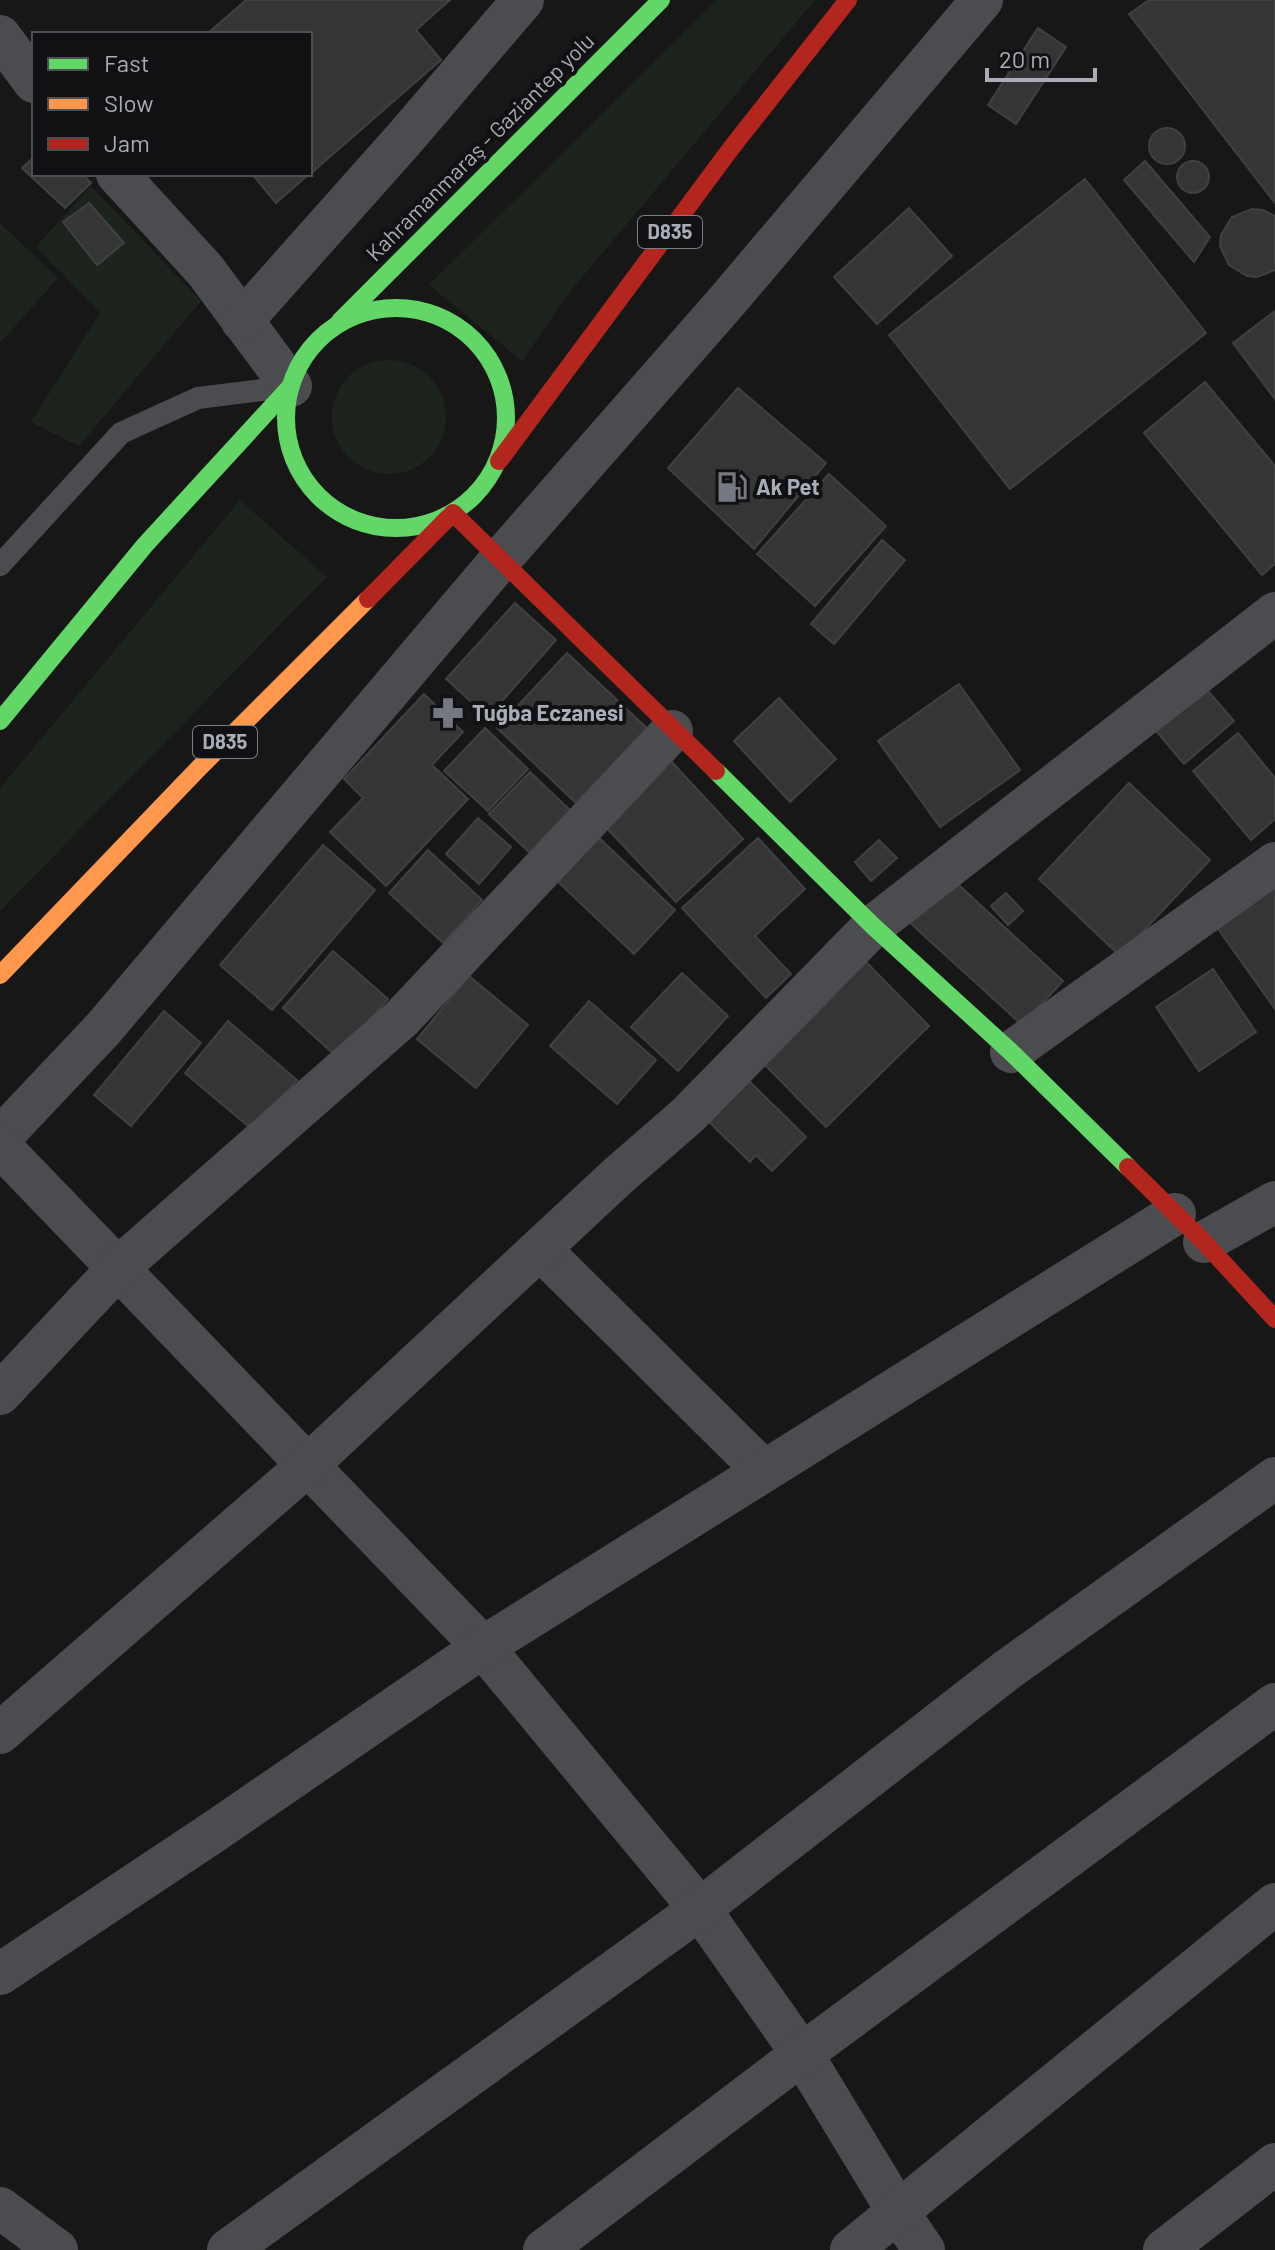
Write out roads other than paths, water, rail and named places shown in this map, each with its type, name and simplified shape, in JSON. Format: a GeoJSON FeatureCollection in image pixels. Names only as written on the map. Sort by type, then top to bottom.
{"type":"FeatureCollection","features":[{"type":"Feature","properties":{"kind":"main road","name":"Kahramanmaraş - Gaziantep yolu"},"geometry":{"type":"LineString","coordinates":[[333,328],[661,0]]}},
{"type":"Feature","properties":{"kind":"main road","name":"D835"},"geometry":{"type":"LineString","coordinates":[[496,467],[732,147],[848,0]]}},
{"type":"Feature","properties":{"kind":"main road"},"geometry":{"type":"LineString","coordinates":[[401,307],[436,315],[468,333],[491,361],[505,395],[506,432],[496,467],[478,493],[453,513],[426,525],[397,529],[368,525],[341,514],[317,496],[300,472],[289,444],[286,416],[291,386],[307,353],[333,328],[365,312],[401,307]]}},
{"type":"Feature","properties":{"kind":"main road"},"geometry":{"type":"LineString","coordinates":[[0,721],[145,545],[291,386]]}},
{"type":"Feature","properties":{"kind":"main road"},"geometry":{"type":"LineString","coordinates":[[453,513],[873,926],[1011,1052],[1190,1228],[1275,1319]]}},
{"type":"Feature","properties":{"kind":"main road","name":"D835"},"geometry":{"type":"LineString","coordinates":[[0,975],[209,758],[453,513]]}},
{"type":"Feature","properties":{"kind":"street"},"geometry":{"type":"LineString","coordinates":[[242,321],[523,0]]}},
{"type":"Feature","properties":{"kind":"street"},"geometry":{"type":"LineString","coordinates":[[0,1138],[103,1029],[500,560],[727,301],[982,0]]}},
{"type":"Feature","properties":{"kind":"street"},"geometry":{"type":"LineString","coordinates":[[0,36],[32,79]]}},
{"type":"Feature","properties":{"kind":"street"},"geometry":{"type":"LineString","coordinates":[[119,176],[205,270],[291,386]]}},
{"type":"Feature","properties":{"kind":"street"},"geometry":{"type":"LineString","coordinates":[[1,1730],[308,1465],[688,1115],[873,926],[1275,613]]}},
{"type":"Feature","properties":{"kind":"street"},"geometry":{"type":"LineString","coordinates":[[0,1394],[119,1267],[402,1018],[672,731]]}},
{"type":"Feature","properties":{"kind":"street"},"geometry":{"type":"LineString","coordinates":[[1011,1052],[1275,863]]}},
{"type":"Feature","properties":{"kind":"street"},"geometry":{"type":"LineString","coordinates":[[0,1146],[483,1647],[700,1909],[802,2054],[924,2250]]}},
{"type":"Feature","properties":{"kind":"street"},"geometry":{"type":"LineString","coordinates":[[0,1974],[483,1647],[764,1471],[1190,1228],[1275,1202]]}},
{"type":"Feature","properties":{"kind":"street"},"geometry":{"type":"LineString","coordinates":[[540,1249],[764,1471]]}},
{"type":"Feature","properties":{"kind":"street"},"geometry":{"type":"LineString","coordinates":[[228,2250],[700,1909],[1007,1670],[1275,1478]]}},
{"type":"Feature","properties":{"kind":"street"},"geometry":{"type":"LineString","coordinates":[[544,2250],[802,2054],[1275,1704]]}},
{"type":"Feature","properties":{"kind":"street"},"geometry":{"type":"LineString","coordinates":[[851,2250],[1275,1904]]}},
{"type":"Feature","properties":{"kind":"street"},"geometry":{"type":"LineString","coordinates":[[1164,2250],[1275,2164]]}},
{"type":"Feature","properties":{"kind":"street"},"geometry":{"type":"LineString","coordinates":[[0,2208],[57,2250]]}},
{"type":"Feature","properties":{"kind":"lane"},"geometry":{"type":"LineString","coordinates":[[0,565],[121,433],[198,398],[291,386]]}},
{"type":"Feature","properties":{"kind":"place","name":"Ak Pet"},"geometry":{"type":"Point","coordinates":[732,487]}},
{"type":"Feature","properties":{"kind":"place","name":"Tuğba Eczanesi"},"geometry":{"type":"Point","coordinates":[448,713]}}]}
